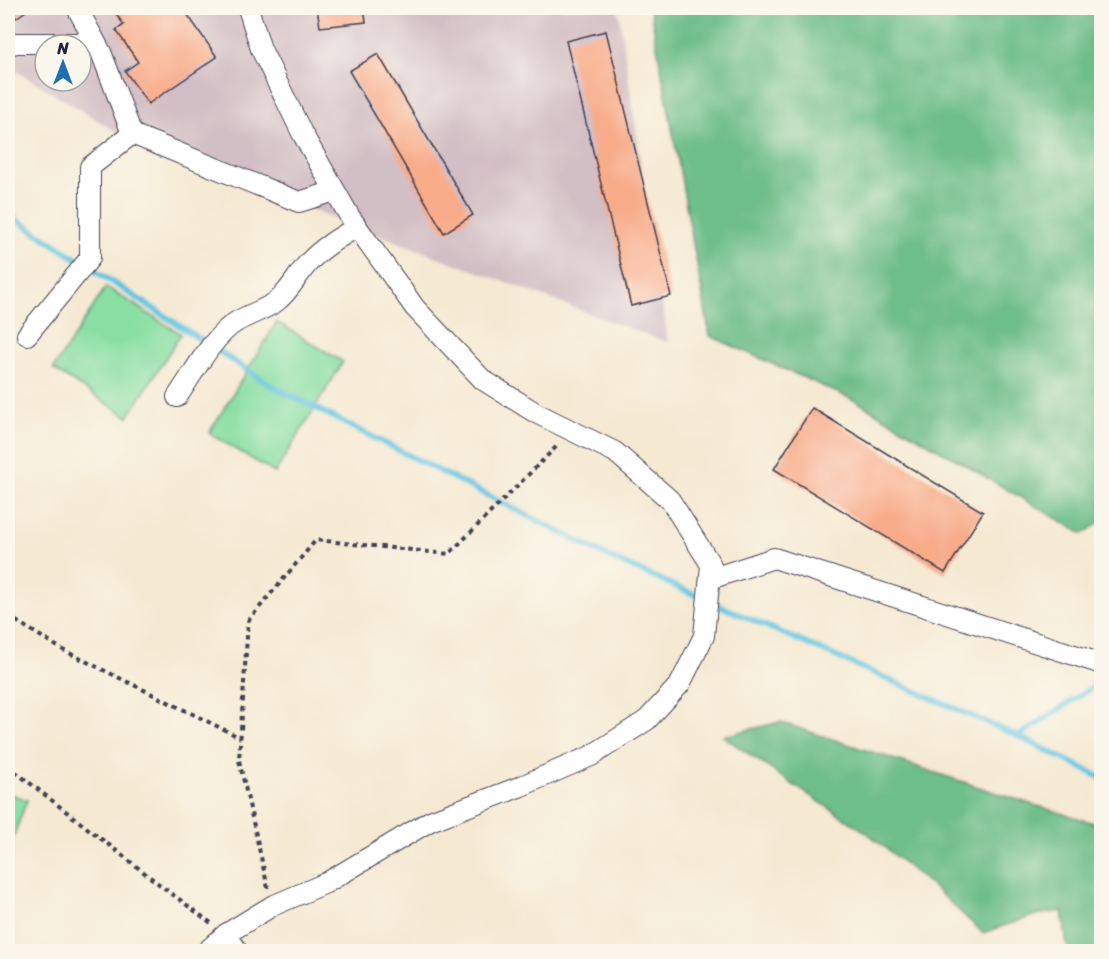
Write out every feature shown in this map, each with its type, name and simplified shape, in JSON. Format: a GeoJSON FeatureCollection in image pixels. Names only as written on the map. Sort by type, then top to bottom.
{"type":"FeatureCollection","features":[{"type":"Feature","properties":{"kind":"street"},"geometry":{"type":"LineString","coordinates":[[77,8],[96,43],[132,134],[299,202],[335,191]]}},
{"type":"Feature","properties":{"kind":"street"},"geometry":{"type":"LineString","coordinates":[[206,951],[226,934],[272,906],[326,883],[430,821],[591,756],[646,720],[680,684],[704,636],[711,565],[670,500],[615,452],[536,413],[483,380],[415,308],[357,226],[302,133],[261,49],[248,8]]}},
{"type":"Feature","properties":{"kind":"street"},"geometry":{"type":"LineString","coordinates":[[8,45],[96,43]]}},
{"type":"Feature","properties":{"kind":"street"},"geometry":{"type":"LineString","coordinates":[[27,335],[90,258],[90,167],[132,134]]}},
{"type":"Feature","properties":{"kind":"street"},"geometry":{"type":"LineString","coordinates":[[177,398],[207,353],[235,322],[276,302],[308,263],[324,248],[357,226]]}},
{"type":"Feature","properties":{"kind":"street"},"geometry":{"type":"LineString","coordinates":[[710,579],[774,558],[1101,664]]}},
{"type":"Feature","properties":{"kind":"street"},"geometry":{"type":"LineString","coordinates":[[226,934],[238,951]]}},
{"type":"Feature","properties":{"kind":"path"},"geometry":{"type":"LineString","coordinates":[[272,906],[239,760],[248,621],[316,540],[449,554],[572,431]]}},
{"type":"Feature","properties":{"kind":"path"},"geometry":{"type":"LineString","coordinates":[[8,616],[63,650],[241,738]]}},
{"type":"Feature","properties":{"kind":"path"},"geometry":{"type":"LineString","coordinates":[[8,766],[226,934]]}},
{"type":"Feature","properties":{"kind":"shaded area"},"geometry":{"type":"Polygon","coordinates":[[[8,8],[618,8],[668,343],[140,146],[53,93],[93,93],[93,33],[33,33],[33,81],[8,66],[8,8]]]}},
{"type":"Feature","properties":{"kind":"green space"},"geometry":{"type":"Polygon","coordinates":[[[650,8],[1101,8],[1101,521],[1083,534],[856,401],[710,336],[650,8]]]}},
{"type":"Feature","properties":{"kind":"green space"},"geometry":{"type":"Polygon","coordinates":[[[106,287],[181,334],[128,417],[53,369],[106,287]]]}},
{"type":"Feature","properties":{"kind":"green space"},"geometry":{"type":"Polygon","coordinates":[[[277,322],[343,362],[275,473],[209,433],[277,322]]]}},
{"type":"Feature","properties":{"kind":"green space"},"geometry":{"type":"Polygon","coordinates":[[[780,722],[1101,825],[1101,951],[1068,951],[1062,911],[1036,915],[983,933],[931,885],[866,832],[723,736],[780,722]]]}},
{"type":"Feature","properties":{"kind":"green space"},"geometry":{"type":"Polygon","coordinates":[[[8,793],[27,800],[8,852],[8,793]]]}},
{"type":"Feature","properties":{"kind":"building"},"geometry":{"type":"Polygon","coordinates":[[[9,8],[30,8],[16,18],[9,8]]]}},
{"type":"Feature","properties":{"kind":"building"},"geometry":{"type":"Polygon","coordinates":[[[112,8],[183,8],[217,57],[148,104],[125,71],[138,62],[116,30],[124,25],[112,8]]]}},
{"type":"Feature","properties":{"kind":"building"},"geometry":{"type":"Polygon","coordinates":[[[317,8],[364,8],[366,22],[320,27],[317,8]]]}},
{"type":"Feature","properties":{"kind":"building"},"geometry":{"type":"Polygon","coordinates":[[[406,8],[438,8],[438,9],[406,13],[406,8]]]}},
{"type":"Feature","properties":{"kind":"building"},"geometry":{"type":"Polygon","coordinates":[[[606,31],[671,296],[631,306],[566,41],[606,31]]]}},
{"type":"Feature","properties":{"kind":"building"},"geometry":{"type":"Polygon","coordinates":[[[378,54],[473,215],[444,233],[349,71],[378,54]]]}},
{"type":"Feature","properties":{"kind":"building"},"geometry":{"type":"Polygon","coordinates":[[[812,408],[983,512],[945,573],[774,469],[812,408]]]}},
{"type":"Feature","properties":{"kind":"waterway"},"geometry":{"type":"LineString","coordinates":[[8,214],[272,386],[613,559],[1018,736],[1102,778]]}},
{"type":"Feature","properties":{"kind":"waterway"},"geometry":{"type":"LineString","coordinates":[[1018,736],[1102,681]]}}]}
